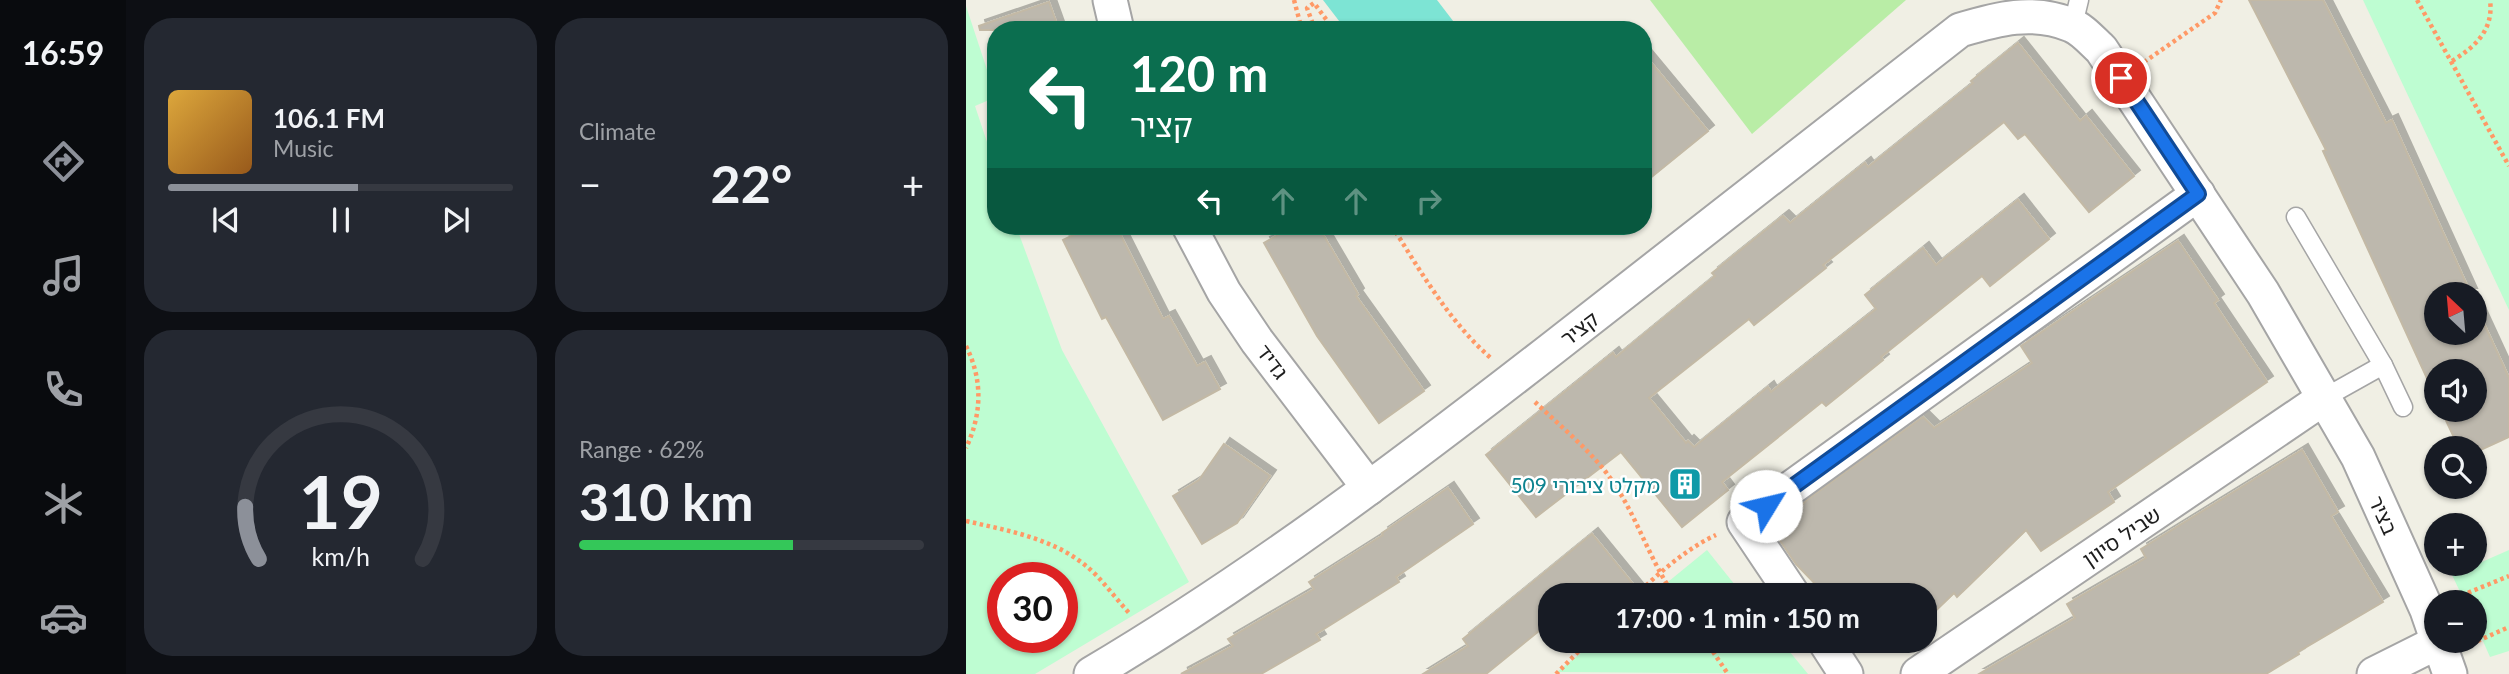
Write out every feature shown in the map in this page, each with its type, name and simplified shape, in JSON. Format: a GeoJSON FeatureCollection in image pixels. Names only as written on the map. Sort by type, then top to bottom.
{"type":"FeatureCollection","features":[{"type":"Feature","properties":{"kind":"street"},"geometry":{"type":"LineString","coordinates":[[1110,0],[1116,21]]}},
{"type":"Feature","properties":{"kind":"street","name":"קציר"},"geometry":{"type":"LineString","coordinates":[[1091,674],[1152,638],[1369,488],[1960,30],[2004,17],[2076,13],[2198,194]]}},
{"type":"Feature","properties":{"kind":"street"},"geometry":{"type":"LineString","coordinates":[[1785,583],[1744,522],[2198,194]]}},
{"type":"Feature","properties":{"kind":"street","name":"בציר"},"geometry":{"type":"LineString","coordinates":[[2198,194],[2263,293],[2358,457],[2424,603]]}},
{"type":"Feature","properties":{"kind":"street","name":"גדיד"},"geometry":{"type":"LineString","coordinates":[[1194,235],[1224,292],[1369,488]]}},
{"type":"Feature","properties":{"kind":"street","name":"שביל סיוון"},"geometry":{"type":"LineString","coordinates":[[1918,674],[2324,398]]}},
{"type":"Feature","properties":{"kind":"street"},"geometry":{"type":"LineString","coordinates":[[1832,653],[1846,674]]}},
{"type":"Feature","properties":{"kind":"street"},"geometry":{"type":"LineString","coordinates":[[2374,674],[2433,653]]}},
{"type":"Feature","properties":{"kind":"lane"},"geometry":{"type":"LineString","coordinates":[[2295,217],[2383,366],[2403,407]]}},
{"type":"Feature","properties":{"kind":"lane"},"geometry":{"type":"LineString","coordinates":[[2324,398],[2383,366]]}},
{"type":"Feature","properties":{"kind":"path"},"geometry":{"type":"LineString","coordinates":[[1294,0],[1300,21]]}},
{"type":"Feature","properties":{"kind":"path"},"geometry":{"type":"LineString","coordinates":[[2121,78],[2215,13],[2221,0]]}},
{"type":"Feature","properties":{"kind":"path"},"geometry":{"type":"LineString","coordinates":[[2417,0],[2509,166]]}},
{"type":"Feature","properties":{"kind":"path"},"geometry":{"type":"LineString","coordinates":[[2452,61],[2472,49],[2487,27],[2490,0]]}},
{"type":"Feature","properties":{"kind":"path"},"geometry":{"type":"LineString","coordinates":[[1312,21],[1307,8],[1314,3],[1327,21]]}},
{"type":"Feature","properties":{"kind":"path"},"geometry":{"type":"LineString","coordinates":[[1398,235],[1436,295],[1476,346],[1513,379],[1605,472],[1643,533],[1666,583]]}},
{"type":"Feature","properties":{"kind":"path"},"geometry":{"type":"LineString","coordinates":[[966,346],[974,361],[979,385],[978,410],[966,448]]}},
{"type":"Feature","properties":{"kind":"path"},"geometry":{"type":"LineString","coordinates":[[966,521],[1037,537],[1079,560],[1098,576],[1152,638]]}},
{"type":"Feature","properties":{"kind":"path"},"geometry":{"type":"LineString","coordinates":[[1649,583],[1704,541]]}},
{"type":"Feature","properties":{"kind":"path"},"geometry":{"type":"LineString","coordinates":[[2475,590],[2509,576]]}},
{"type":"Feature","properties":{"kind":"path"},"geometry":{"type":"LineString","coordinates":[[2487,634],[2509,627]]}},
{"type":"Feature","properties":{"kind":"path"},"geometry":{"type":"LineString","coordinates":[[1556,674],[1577,653]]}},
{"type":"Feature","properties":{"kind":"path"},"geometry":{"type":"LineString","coordinates":[[1714,653],[1728,674]]}},
{"type":"Feature","properties":{"kind":"green space"},"geometry":{"type":"Polygon","coordinates":[[[1650,0],[1906,0],[1752,134],[1650,0]]]}},
{"type":"Feature","properties":{"kind":"green space"},"geometry":{"type":"Polygon","coordinates":[[[2363,0],[2509,0],[2509,310],[2363,0]]]}},
{"type":"Feature","properties":{"kind":"green space"},"geometry":{"type":"Polygon","coordinates":[[[966,6],[987,70],[987,101],[975,106],[987,142],[987,235],[1019,235],[1062,350],[1189,582],[1078,648],[1078,562],[987,562],[987,653],[1070,653],[1035,674],[966,674],[966,6]]]}},
{"type":"Feature","properties":{"kind":"green space"},"geometry":{"type":"Polygon","coordinates":[[[1707,550],[1733,583],[1667,583],[1707,550]]]}},
{"type":"Feature","properties":{"kind":"green space"},"geometry":{"type":"Polygon","coordinates":[[[2509,550],[2509,651],[2490,657],[2487,650],[2487,590],[2459,590],[2452,576],[2487,576],[2487,560],[2509,550]]]}},
{"type":"Feature","properties":{"kind":"green space"},"geometry":{"type":"Polygon","coordinates":[[[1581,653],[1791,653],[1808,674],[1557,672],[1581,653]]]}},
{"type":"Feature","properties":{"kind":"shaded area"},"geometry":{"type":"Polygon","coordinates":[[[1323,0],[1437,0],[1453,21],[1339,21],[1323,0]]]}},
{"type":"Feature","properties":{"kind":"building"},"geometry":{"type":"Polygon","coordinates":[[[2249,0],[2323,0],[2386,123],[2392,120],[2466,282],[2424,282],[2424,345],[2487,345],[2487,330],[2509,378],[2509,437],[2487,447],[2487,436],[2453,436],[2447,422],[2487,422],[2487,359],[2424,359],[2424,372],[2323,151],[2326,150],[2249,0]]]}},
{"type":"Feature","properties":{"kind":"building"},"geometry":{"type":"Polygon","coordinates":[[[1049,2],[1056,21],[994,21],[1049,2]]]}},
{"type":"Feature","properties":{"kind":"building"},"geometry":{"type":"Polygon","coordinates":[[[987,23],[987,30],[980,30],[979,26],[987,23]]]}},
{"type":"Feature","properties":{"kind":"building"},"geometry":{"type":"Polygon","coordinates":[[[2018,43],[2080,121],[2086,116],[2134,176],[2089,212],[2025,134],[2018,139],[2004,122],[1823,265],[1826,268],[1754,325],[1749,319],[1649,398],[1686,443],[1688,441],[1694,447],[1768,387],[1771,392],[1876,309],[1865,295],[1923,248],[1936,265],[2018,200],[2049,239],[1990,286],[1982,276],[1881,357],[1883,360],[1826,406],[1822,402],[1722,482],[1728,490],[1682,527],[1621,452],[1536,517],[1486,455],[1613,353],[1616,357],[1715,276],[1712,273],[1783,216],[1790,223],[1865,163],[1868,167],[1973,83],[1971,81],[2018,43]]]}},
{"type":"Feature","properties":{"kind":"building"},"geometry":{"type":"Polygon","coordinates":[[[1652,64],[1708,131],[1652,177],[1652,64]]]}},
{"type":"Feature","properties":{"kind":"building"},"geometry":{"type":"Polygon","coordinates":[[[1073,235],[1121,235],[1163,319],[1169,316],[1197,366],[1205,362],[1220,389],[1163,420],[1106,317],[1102,319],[1063,240],[1073,235]]]}},
{"type":"Feature","properties":{"kind":"building"},"geometry":{"type":"Polygon","coordinates":[[[1278,235],[1323,235],[1358,294],[1356,296],[1424,391],[1379,423],[1317,336],[1264,243],[1278,235]]]}},
{"type":"Feature","properties":{"kind":"building"},"geometry":{"type":"Polygon","coordinates":[[[2178,241],[2218,300],[2214,303],[2267,382],[2108,492],[2114,502],[2041,551],[2026,530],[1957,597],[1954,593],[1937,609],[1937,583],[1814,583],[1796,564],[1774,532],[1808,499],[1923,417],[1934,428],[2032,363],[2021,346],[2178,241]]]}},
{"type":"Feature","properties":{"kind":"building"},"geometry":{"type":"Polygon","coordinates":[[[1224,444],[1270,476],[1237,523],[1202,544],[1173,496],[1199,480],[1224,444]]]}},
{"type":"Feature","properties":{"kind":"building"},"geometry":{"type":"Polygon","coordinates":[[[2302,450],[2338,512],[2331,516],[2383,602],[2266,674],[1979,674],[2075,618],[2067,604],[2146,558],[2141,549],[2302,450]]]}},
{"type":"Feature","properties":{"kind":"building"},"geometry":{"type":"Polygon","coordinates":[[[1448,488],[1473,524],[1396,577],[1399,582],[1316,634],[1320,640],[1261,674],[1181,674],[1233,646],[1228,639],[1314,589],[1309,582],[1383,535],[1382,533],[1448,488]]]}},
{"type":"Feature","properties":{"kind":"building"},"geometry":{"type":"Polygon","coordinates":[[[1592,534],[1632,583],[1538,583],[1538,632],[1486,674],[1423,674],[1468,646],[1463,639],[1592,534]]]}},
{"type":"Feature","properties":{"kind":"place","name":"מקלט ציבורי 509"},"geometry":{"type":"Point","coordinates":[1685,484]}},
{"type":"Feature","properties":{"kind":"route"},"geometry":{"type":"LineString","coordinates":[[1766,506],[2198,194],[2121,78]]}}]}
